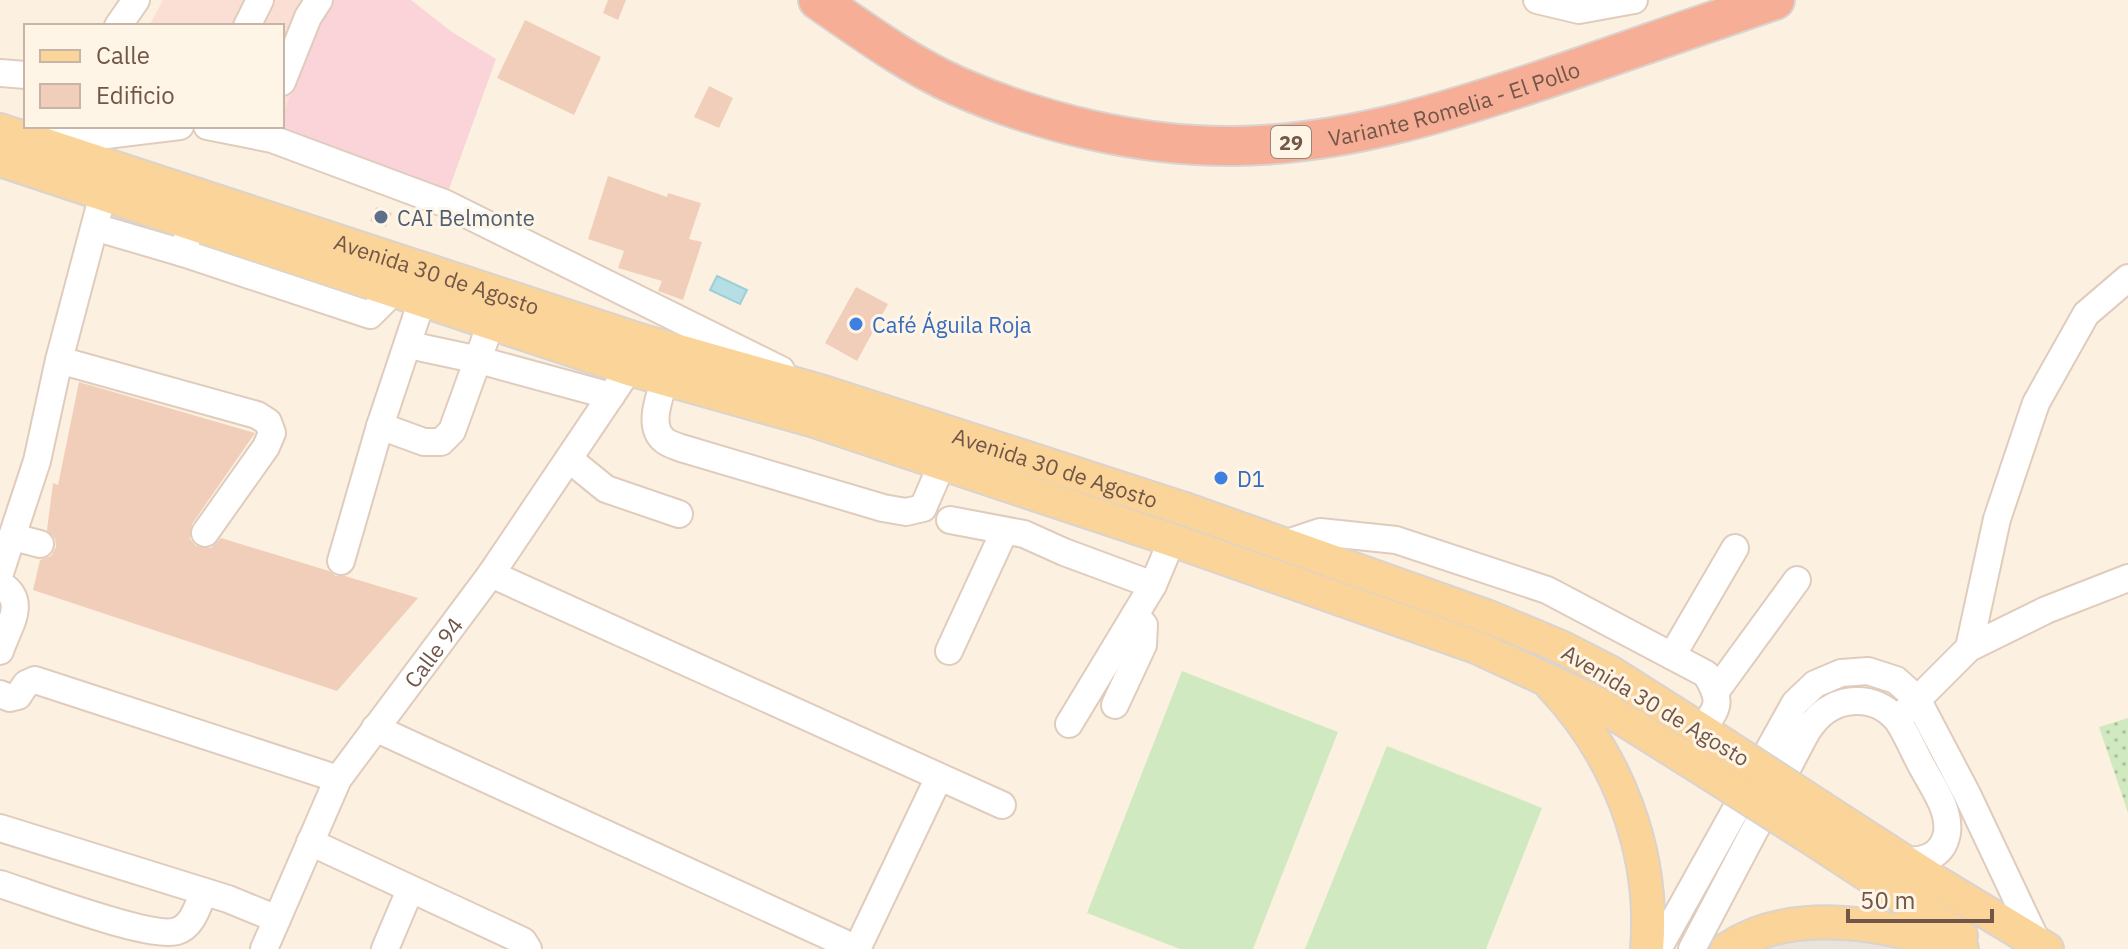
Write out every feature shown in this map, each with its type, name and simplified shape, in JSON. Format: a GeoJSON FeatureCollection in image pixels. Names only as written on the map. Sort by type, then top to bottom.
{"type":"FeatureCollection","features":[{"type":"Feature","properties":{"kind":"highway","name":"Variante Romelia - El Pollo"},"geometry":{"type":"LineString","coordinates":[[818,0],[918,65],[955,85],[998,102],[1085,127],[1134,137],[1185,144],[1234,146],[1344,135],[1420,118],[1775,0]]}},
{"type":"Feature","properties":{"kind":"highway","name":"Variante Romelia - El Pollo"},"geometry":{"type":"LineString","coordinates":[[858,0],[945,53],[998,78],[1060,98],[1167,117],[1268,122],[1317,117],[1431,93],[1716,0]]}},
{"type":"Feature","properties":{"kind":"main road","name":"Avenida 30 de Agosto"},"geometry":{"type":"LineString","coordinates":[[14,135],[643,341],[824,392],[1284,544],[1489,617],[1561,647],[1610,672],[1900,859],[2043,946]]}},
{"type":"Feature","properties":{"kind":"main road","name":"Avenida 30 de Agosto"},"geometry":{"type":"LineString","coordinates":[[0,160],[103,194],[187,238],[408,295],[629,369],[811,420],[1172,540],[1476,647],[1597,703],[1982,949]]}},
{"type":"Feature","properties":{"kind":"main road"},"geometry":{"type":"LineString","coordinates":[[1544,678],[1565,699],[1599,747],[1625,800],[1646,885],[1647,949]]}},
{"type":"Feature","properties":{"kind":"main road"},"geometry":{"type":"LineString","coordinates":[[1727,949],[1765,931],[1846,923],[1897,928],[1962,949]]}},
{"type":"Feature","properties":{"kind":"street"},"geometry":{"type":"LineString","coordinates":[[119,24],[136,0]]}},
{"type":"Feature","properties":{"kind":"street"},"geometry":{"type":"LineString","coordinates":[[248,24],[260,0]]}},
{"type":"Feature","properties":{"kind":"street"},"geometry":{"type":"LineString","coordinates":[[284,77],[308,17],[319,0]]}},
{"type":"Feature","properties":{"kind":"street"},"geometry":{"type":"LineString","coordinates":[[1537,0],[1579,10],[1634,0]]}},
{"type":"Feature","properties":{"kind":"street"},"geometry":{"type":"LineString","coordinates":[[0,73],[24,75]]}},
{"type":"Feature","properties":{"kind":"street"},"geometry":{"type":"LineString","coordinates":[[14,135],[147,128]]}},
{"type":"Feature","properties":{"kind":"street"},"geometry":{"type":"LineString","coordinates":[[229,128],[272,132],[444,203],[824,392]]}},
{"type":"Feature","properties":{"kind":"street"},"geometry":{"type":"LineString","coordinates":[[0,573],[37,461],[59,360],[103,194]]}},
{"type":"Feature","properties":{"kind":"street"},"geometry":{"type":"LineString","coordinates":[[108,231],[187,238]]}},
{"type":"Feature","properties":{"kind":"street"},"geometry":{"type":"LineString","coordinates":[[1969,648],[1997,519],[2036,403],[2086,314],[2128,278]]}},
{"type":"Feature","properties":{"kind":"street"},"geometry":{"type":"LineString","coordinates":[[341,561],[380,426],[409,345],[408,295]]}},
{"type":"Feature","properties":{"kind":"street"},"geometry":{"type":"LineString","coordinates":[[380,426],[424,442],[441,442],[452,431],[491,323]]}},
{"type":"Feature","properties":{"kind":"street"},"geometry":{"type":"LineString","coordinates":[[409,345],[479,360],[611,396]]}},
{"type":"Feature","properties":{"kind":"street"},"geometry":{"type":"LineString","coordinates":[[59,360],[257,415],[268,422],[272,433],[266,447],[205,533]]}},
{"type":"Feature","properties":{"kind":"street","name":"Calle 94"},"geometry":{"type":"LineString","coordinates":[[264,949],[338,779],[491,574],[629,369]]}},
{"type":"Feature","properties":{"kind":"street"},"geometry":{"type":"LineString","coordinates":[[665,379],[656,409],[656,428],[663,440],[681,448],[883,508],[906,512],[923,508],[942,464]]}},
{"type":"Feature","properties":{"kind":"street"},"geometry":{"type":"LineString","coordinates":[[569,459],[606,489],[679,514]]}},
{"type":"Feature","properties":{"kind":"street"},"geometry":{"type":"LineString","coordinates":[[949,651],[1036,495]]}},
{"type":"Feature","properties":{"kind":"street"},"geometry":{"type":"LineString","coordinates":[[950,520],[1014,533],[1153,585]]}},
{"type":"Feature","properties":{"kind":"street"},"geometry":{"type":"LineString","coordinates":[[1284,544],[1320,532],[1396,540],[1547,590],[1706,674],[1716,691],[1712,737]]}},
{"type":"Feature","properties":{"kind":"street"},"geometry":{"type":"LineString","coordinates":[[13,537],[40,544]]}},
{"type":"Feature","properties":{"kind":"street"},"geometry":{"type":"LineString","coordinates":[[1069,724],[1153,585],[1172,540]]}},
{"type":"Feature","properties":{"kind":"street"},"geometry":{"type":"LineString","coordinates":[[1672,656],[1735,548]]}},
{"type":"Feature","properties":{"kind":"street"},"geometry":{"type":"LineString","coordinates":[[491,574],[1002,805]]}},
{"type":"Feature","properties":{"kind":"street"},"geometry":{"type":"LineString","coordinates":[[1897,720],[1969,648],[2046,610],[2128,578]]}},
{"type":"Feature","properties":{"kind":"street"},"geometry":{"type":"LineString","coordinates":[[1716,691],[1797,580]]}},
{"type":"Feature","properties":{"kind":"street"},"geometry":{"type":"LineString","coordinates":[[0,584],[14,595],[17,605],[0,651]]}},
{"type":"Feature","properties":{"kind":"street"},"geometry":{"type":"LineString","coordinates":[[1115,705],[1143,645],[1144,625],[1135,615]]}},
{"type":"Feature","properties":{"kind":"street"},"geometry":{"type":"LineString","coordinates":[[1658,949],[1795,703],[1815,684],[1841,673],[1868,671],[1896,680],[1917,699],[2043,946]]}},
{"type":"Feature","properties":{"kind":"street"},"geometry":{"type":"LineString","coordinates":[[0,694],[10,698],[18,696],[26,684],[35,680],[338,779]]}},
{"type":"Feature","properties":{"kind":"street"},"geometry":{"type":"LineString","coordinates":[[1692,949],[1813,723],[1831,707],[1847,701],[1863,701],[1879,706],[1897,720],[1943,807],[1947,835],[1940,849],[1928,858],[1914,862],[1900,859]]}},
{"type":"Feature","properties":{"kind":"street"},"geometry":{"type":"LineString","coordinates":[[375,728],[857,949],[939,777]]}},
{"type":"Feature","properties":{"kind":"street"},"geometry":{"type":"LineString","coordinates":[[0,828],[204,892],[277,919]]}},
{"type":"Feature","properties":{"kind":"street"},"geometry":{"type":"LineString","coordinates":[[310,842],[523,941],[528,949]]}},
{"type":"Feature","properties":{"kind":"street"},"geometry":{"type":"LineString","coordinates":[[0,884],[149,932],[178,931],[192,920],[204,892]]}},
{"type":"Feature","properties":{"kind":"street"},"geometry":{"type":"LineString","coordinates":[[385,949],[410,890]]}},
{"type":"Feature","properties":{"kind":"shaded area"},"geometry":{"type":"Polygon","coordinates":[[[163,0],[331,0],[284,110],[284,24],[150,24],[163,0]]]}},
{"type":"Feature","properties":{"kind":"shaded area"},"geometry":{"type":"Polygon","coordinates":[[[331,0],[411,0],[452,32],[496,59],[444,203],[272,139],[276,128],[284,128],[284,110],[331,0]]]}},
{"type":"Feature","properties":{"kind":"shaded area"},"geometry":{"type":"Polygon","coordinates":[[[1765,931],[1962,949],[1727,949],[1765,931]]]}},
{"type":"Feature","properties":{"kind":"green space"},"geometry":{"type":"Polygon","coordinates":[[[1182,671],[1338,732],[1253,949],[1180,949],[1087,913],[1182,671]]]}},
{"type":"Feature","properties":{"kind":"green space"},"geometry":{"type":"Polygon","coordinates":[[[2128,718],[2128,813],[2099,727],[2128,718]]]}},
{"type":"Feature","properties":{"kind":"green space"},"geometry":{"type":"Polygon","coordinates":[[[1387,746],[1542,808],[1486,949],[1305,949],[1387,746]]]}},
{"type":"Feature","properties":{"kind":"water"},"geometry":{"type":"Polygon","coordinates":[[[717,276],[747,290],[740,304],[710,290],[717,276]]]}},
{"type":"Feature","properties":{"kind":"building"},"geometry":{"type":"Polygon","coordinates":[[[608,0],[626,0],[618,20],[603,13],[608,0]]]}},
{"type":"Feature","properties":{"kind":"building"},"geometry":{"type":"Polygon","coordinates":[[[525,20],[601,57],[574,115],[497,78],[525,20]]]}},
{"type":"Feature","properties":{"kind":"building"},"geometry":{"type":"Polygon","coordinates":[[[709,86],[733,98],[719,128],[694,117],[709,86]]]}},
{"type":"Feature","properties":{"kind":"building"},"geometry":{"type":"Polygon","coordinates":[[[608,176],[667,197],[668,193],[701,203],[689,239],[702,242],[683,300],[658,291],[662,281],[618,268],[624,251],[588,239],[608,176]]]}},
{"type":"Feature","properties":{"kind":"building","name":"CAI Belmonte"},"geometry":{"type":"Polygon","coordinates":[[[376,207],[392,213],[386,227],[370,221],[376,207]]]}},
{"type":"Feature","properties":{"kind":"building","name":"Café Águila Roja"},"geometry":{"type":"Polygon","coordinates":[[[856,287],[888,304],[857,361],[825,343],[856,287]]]}},
{"type":"Feature","properties":{"kind":"building"},"geometry":{"type":"Polygon","coordinates":[[[79,382],[255,433],[192,524],[190,539],[196,546],[211,548],[221,538],[329,571],[336,576],[418,598],[337,691],[33,590],[40,560],[51,556],[56,547],[55,539],[47,530],[53,483],[58,485],[79,382]]]}},
{"type":"Feature","properties":{"kind":"place","name":"CAI Belmonte"},"geometry":{"type":"Point","coordinates":[381,217]}},
{"type":"Feature","properties":{"kind":"place","name":"Café Águila Roja"},"geometry":{"type":"Point","coordinates":[856,324]}},
{"type":"Feature","properties":{"kind":"place","name":"D1"},"geometry":{"type":"Point","coordinates":[1221,478]}}]}
